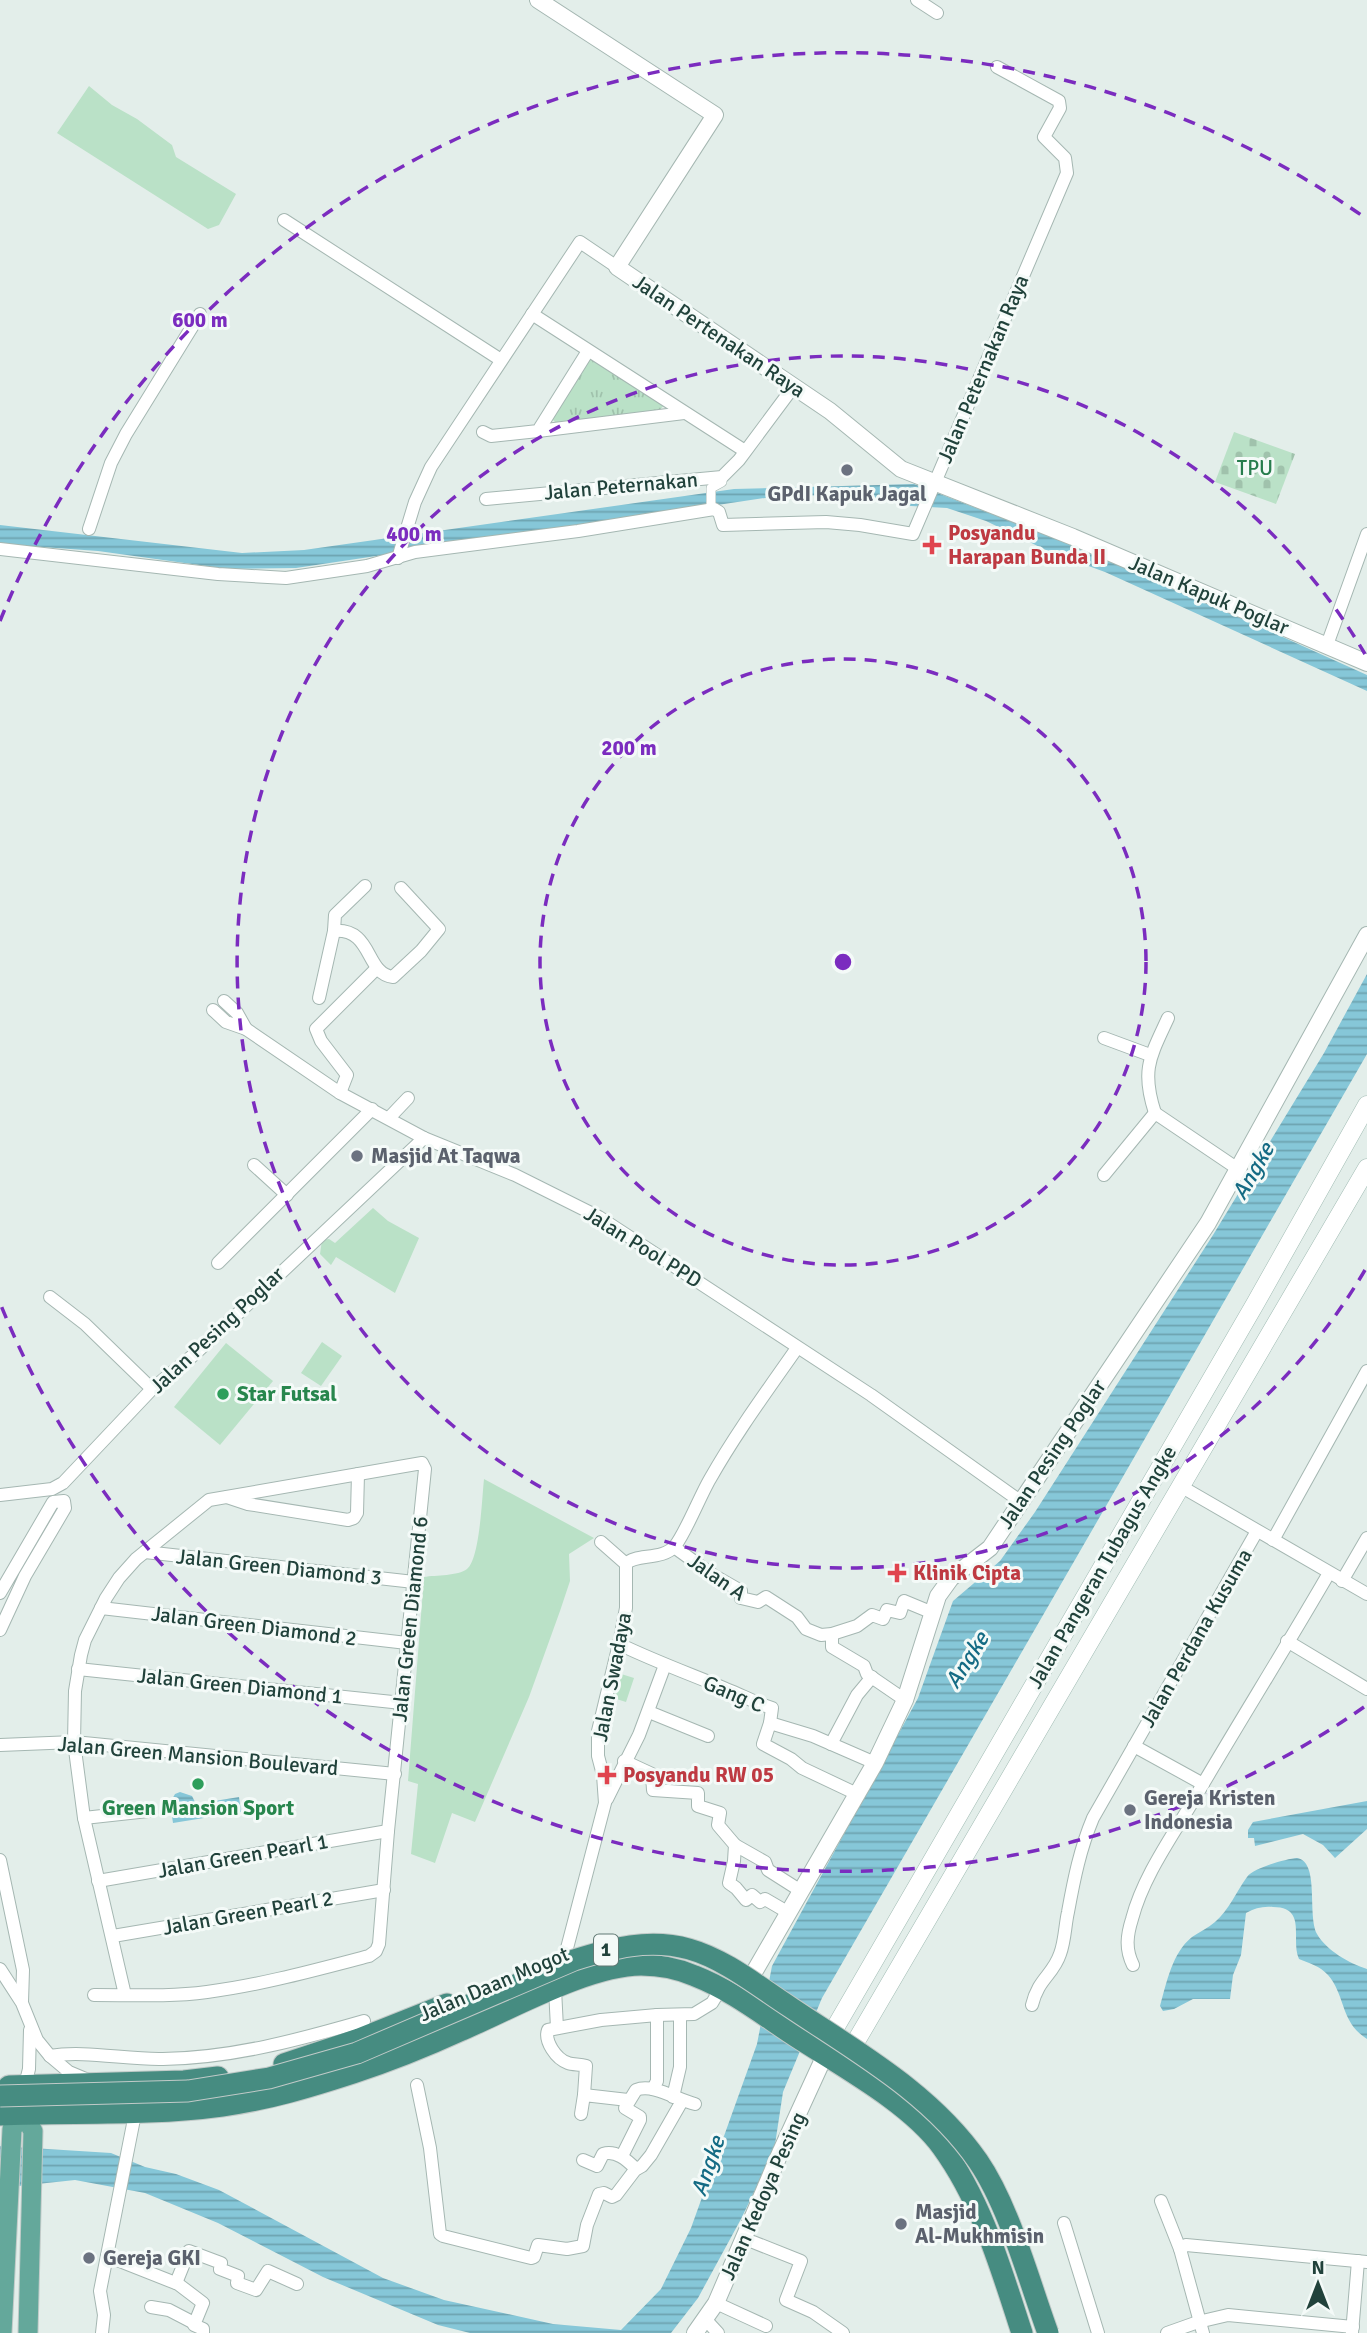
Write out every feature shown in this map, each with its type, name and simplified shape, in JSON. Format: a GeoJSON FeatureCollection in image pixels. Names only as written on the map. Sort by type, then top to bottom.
{"type":"FeatureCollection","features":[{"type":"Feature","properties":{"kind":"highway","name":"Jalan Daan Mogot"},"geometry":{"type":"LineString","coordinates":[[0,2086],[184,2081],[261,2070],[359,2028],[566,1952],[632,1936],[694,1945],[755,1976],[857,2042],[931,2096],[973,2140],[999,2180],[1017,2218],[1034,2330]]}},
{"type":"Feature","properties":{"kind":"highway","name":"Jalan Daan Mogot"},"geometry":{"type":"LineString","coordinates":[[0,2096],[188,2091],[269,2078],[357,2053],[574,1960],[639,1944],[689,1949],[733,1970],[897,2078],[955,2130],[979,2162],[996,2195],[1034,2330]]}},
{"type":"Feature","properties":{"kind":"highway","name":"Jalan Daan Mogot"},"geometry":{"type":"LineString","coordinates":[[0,2103],[189,2097],[267,2085],[361,2058],[595,1962],[635,1954],[682,1957],[729,1977],[891,2082],[923,2108],[955,2140],[986,2188],[1034,2330]]}},
{"type":"Feature","properties":{"kind":"highway","name":"Jalan Daan Mogot"},"geometry":{"type":"LineString","coordinates":[[17,2122],[47,2113],[135,2113],[268,2098],[379,2064],[555,1989],[612,1968],[667,1966],[721,1988],[827,2056],[920,2122],[940,2144],[968,2189],[1034,2330]]}},
{"type":"Feature","properties":{"kind":"highway"},"geometry":{"type":"LineString","coordinates":[[261,2070],[255,2078],[255,2087],[268,2098]]}},
{"type":"Feature","properties":{"kind":"highway"},"geometry":{"type":"LineString","coordinates":[[236,2075],[243,2079],[248,2087],[247,2097],[242,2103]]}},
{"type":"Feature","properties":{"kind":"highway"},"geometry":{"type":"LineString","coordinates":[[25,2085],[36,2104],[47,2113]]}},
{"type":"Feature","properties":{"kind":"main road","name":"Jalan Pangeran Tubagus Angke"},"geometry":{"type":"LineString","coordinates":[[829,2024],[959,1814],[1255,1304],[1367,1105]]}},
{"type":"Feature","properties":{"kind":"main road","name":"Jalan Pangeran Tubagus Angke"},"geometry":{"type":"LineString","coordinates":[[827,2056],[857,2042],[1367,1168]]}},
{"type":"Feature","properties":{"kind":"main road"},"geometry":{"type":"LineString","coordinates":[[1268,1281],[1270,1289],[1276,1295],[1293,1295]]}},
{"type":"Feature","properties":{"kind":"main road"},"geometry":{"type":"LineString","coordinates":[[1255,1304],[1265,1302],[1272,1305],[1281,1318]]}},
{"type":"Feature","properties":{"kind":"main road"},"geometry":{"type":"LineString","coordinates":[[959,1814],[967,1825],[981,1828]]}},
{"type":"Feature","properties":{"kind":"main road"},"geometry":{"type":"LineString","coordinates":[[2,2333],[6,2193],[25,2085]]}},
{"type":"Feature","properties":{"kind":"main road"},"geometry":{"type":"LineString","coordinates":[[17,2122],[30,2192],[28,2333]]}},
{"type":"Feature","properties":{"kind":"street","name":"Jalan Pertenakan Raya"},"geometry":{"type":"LineString","coordinates":[[538,0],[715,115],[617,267],[830,411],[893,464],[933,486]]}},
{"type":"Feature","properties":{"kind":"street"},"geometry":{"type":"LineString","coordinates":[[917,0],[937,13]]}},
{"type":"Feature","properties":{"kind":"street","name":"Jalan Peternakan Raya"},"geometry":{"type":"LineString","coordinates":[[712,508],[719,512],[723,525],[826,522],[913,534],[1067,173],[1065,158],[1044,137],[1060,108],[1059,101],[997,66]]}},
{"type":"Feature","properties":{"kind":"street"},"geometry":{"type":"LineString","coordinates":[[285,220],[501,360]]}},
{"type":"Feature","properties":{"kind":"street"},"geometry":{"type":"LineString","coordinates":[[399,554],[421,487],[580,242],[617,267]]}},
{"type":"Feature","properties":{"kind":"street"},"geometry":{"type":"LineString","coordinates":[[89,529],[116,453],[200,314]]}},
{"type":"Feature","properties":{"kind":"street"},"geometry":{"type":"LineString","coordinates":[[532,314],[745,451]]}},
{"type":"Feature","properties":{"kind":"street"},"geometry":{"type":"LineString","coordinates":[[538,430],[588,351]]}},
{"type":"Feature","properties":{"kind":"street","name":"Jalan Peternakan"},"geometry":{"type":"LineString","coordinates":[[486,499],[722,477],[730,471],[794,386]]}},
{"type":"Feature","properties":{"kind":"street"},"geometry":{"type":"LineString","coordinates":[[483,432],[491,436],[684,413]]}},
{"type":"Feature","properties":{"kind":"street"},"geometry":{"type":"LineString","coordinates":[[0,549],[218,574],[286,578],[367,566],[399,554],[578,531],[712,508],[711,488],[722,482],[722,477]]}},
{"type":"Feature","properties":{"kind":"street","name":"Jalan Kapuk Poglar"},"geometry":{"type":"LineString","coordinates":[[933,486],[1230,603],[1367,663]]}},
{"type":"Feature","properties":{"kind":"street"},"geometry":{"type":"LineString","coordinates":[[1327,645],[1367,534]]}},
{"type":"Feature","properties":{"kind":"street"},"geometry":{"type":"LineString","coordinates":[[318,998],[334,931],[335,915],[365,886]]}},
{"type":"Feature","properties":{"kind":"street"},"geometry":{"type":"LineString","coordinates":[[334,931],[351,932],[368,950],[377,968],[384,975],[393,977],[438,931],[438,926],[401,888]]}},
{"type":"Feature","properties":{"kind":"street","name":"Jalan Pesing Poglar"},"geometry":{"type":"LineString","coordinates":[[755,1976],[874,1763],[905,1700],[938,1596],[951,1578],[989,1548],[1208,1223],[1367,935]]}},
{"type":"Feature","properties":{"kind":"street"},"geometry":{"type":"LineString","coordinates":[[340,1093],[347,1074],[321,1041],[316,1029],[377,968]]}},
{"type":"Feature","properties":{"kind":"street","name":"Jalan Pool PPD"},"geometry":{"type":"LineString","coordinates":[[224,1001],[237,1013],[246,1029]]}},
{"type":"Feature","properties":{"kind":"street","name":"Jalan Pool PPD"},"geometry":{"type":"LineString","coordinates":[[213,1010],[226,1022],[246,1029],[340,1093],[424,1138],[515,1175],[598,1217],[871,1395],[1020,1501]]}},
{"type":"Feature","properties":{"kind":"street"},"geometry":{"type":"LineString","coordinates":[[1168,1018],[1150,1055],[1149,1094],[1155,1113],[1238,1168]]}},
{"type":"Feature","properties":{"kind":"street"},"geometry":{"type":"LineString","coordinates":[[1104,1038],[1150,1055]]}},
{"type":"Feature","properties":{"kind":"street"},"geometry":{"type":"LineString","coordinates":[[389,1118],[408,1098]]}},
{"type":"Feature","properties":{"kind":"street"},"geometry":{"type":"LineString","coordinates":[[218,1263],[372,1109]]}},
{"type":"Feature","properties":{"kind":"street"},"geometry":{"type":"LineString","coordinates":[[1104,1175],[1155,1113]]}},
{"type":"Feature","properties":{"kind":"street","name":"Jalan Pesing Poglar"},"geometry":{"type":"LineString","coordinates":[[0,1495],[57,1488],[152,1389],[196,1353],[424,1138]]}},
{"type":"Feature","properties":{"kind":"street"},"geometry":{"type":"LineString","coordinates":[[254,1165],[287,1195]]}},
{"type":"Feature","properties":{"kind":"street"},"geometry":{"type":"LineString","coordinates":[[50,1297],[85,1324],[152,1389]]}},
{"type":"Feature","properties":{"kind":"street"},"geometry":{"type":"LineString","coordinates":[[601,1542],[626,1563],[629,1559],[661,1554],[674,1547],[710,1478],[797,1348]]}},
{"type":"Feature","properties":{"kind":"street"},"geometry":{"type":"LineString","coordinates":[[1273,1540],[1367,1371]]}},
{"type":"Feature","properties":{"kind":"street","name":"Jalan Green Diamond 6"},"geometry":{"type":"LineString","coordinates":[[125,1995],[162,1996],[231,1988],[369,1956],[376,1951],[379,1944],[424,1465],[418,1463],[358,1474]]}},
{"type":"Feature","properties":{"kind":"street"},"geometry":{"type":"LineString","coordinates":[[94,1995],[125,1995],[84,1818],[74,1742],[78,1669],[85,1640],[101,1608],[120,1578],[145,1552],[203,1503],[226,1496],[358,1474],[357,1513],[354,1518],[348,1520],[248,1504],[226,1496]]}},
{"type":"Feature","properties":{"kind":"street","name":"Jalan Perdana Kusuma"},"geometry":{"type":"LineString","coordinates":[[1182,1487],[1367,1594]]}},
{"type":"Feature","properties":{"kind":"street"},"geometry":{"type":"LineString","coordinates":[[0,1593],[53,1502],[64,1501],[65,1508],[25,1576],[0,1630]]}},
{"type":"Feature","properties":{"kind":"street","name":"Jalan Perdana Kusuma"},"geometry":{"type":"LineString","coordinates":[[1032,2006],[1038,1984],[1054,1967],[1060,1954],[1082,1843],[1093,1818],[1257,1531]]}},
{"type":"Feature","properties":{"kind":"street"},"geometry":{"type":"LineString","coordinates":[[1342,1581],[1367,1538]]}},
{"type":"Feature","properties":{"kind":"street","name":"Jalan A"},"geometry":{"type":"LineString","coordinates":[[674,1547],[741,1591],[741,1598],[758,1602],[764,1597],[797,1617],[806,1629],[821,1635],[832,1634]]}},
{"type":"Feature","properties":{"kind":"street","name":"Jalan Green Diamond 3"},"geometry":{"type":"LineString","coordinates":[[145,1552],[414,1582]]}},
{"type":"Feature","properties":{"kind":"street","name":"Jalan Swadaya"},"geometry":{"type":"LineString","coordinates":[[566,1952],[605,1803],[603,1775],[597,1756],[598,1731],[619,1644],[626,1600],[626,1563]]}},
{"type":"Feature","properties":{"kind":"street"},"geometry":{"type":"LineString","coordinates":[[1133,1965],[1127,1954],[1127,1943],[1132,1918],[1143,1890],[1329,1573]]}},
{"type":"Feature","properties":{"kind":"street"},"geometry":{"type":"LineString","coordinates":[[905,1700],[866,1673],[864,1666],[832,1647],[832,1634],[857,1626],[871,1616],[883,1619],[887,1610],[900,1613],[904,1601],[933,1614]]}},
{"type":"Feature","properties":{"kind":"street","name":"Jalan Green Diamond 2"},"geometry":{"type":"LineString","coordinates":[[101,1608],[407,1643]]}},
{"type":"Feature","properties":{"kind":"street"},"geometry":{"type":"LineString","coordinates":[[1287,1642],[1367,1689]]}},
{"type":"Feature","properties":{"kind":"street","name":"Gang C"},"geometry":{"type":"LineString","coordinates":[[619,1644],[730,1690],[754,1703],[772,1708],[769,1723],[831,1744],[874,1763]]}},
{"type":"Feature","properties":{"kind":"street"},"geometry":{"type":"LineString","coordinates":[[605,1803],[649,1712],[665,1665]]}},
{"type":"Feature","properties":{"kind":"street","name":"Jalan Green Diamond 1"},"geometry":{"type":"LineString","coordinates":[[78,1669],[402,1703]]}},
{"type":"Feature","properties":{"kind":"street"},"geometry":{"type":"LineString","coordinates":[[831,1744],[857,1695],[872,1677]]}},
{"type":"Feature","properties":{"kind":"street"},"geometry":{"type":"LineString","coordinates":[[649,1712],[708,1736]]}},
{"type":"Feature","properties":{"kind":"street"},"geometry":{"type":"LineString","coordinates":[[769,1723],[763,1744],[802,1768],[857,1794]]}},
{"type":"Feature","properties":{"kind":"street","name":"Jalan Green Mansion Boulevard"},"geometry":{"type":"LineString","coordinates":[[0,1745],[74,1742],[395,1774]]}},
{"type":"Feature","properties":{"kind":"street","name":"Jalan Perdana Kusuma"},"geometry":{"type":"LineString","coordinates":[[1134,1746],[1203,1784]]}},
{"type":"Feature","properties":{"kind":"street"},"geometry":{"type":"LineString","coordinates":[[624,1761],[652,1774],[653,1790],[699,1794],[698,1806],[720,1813],[718,1825],[735,1845],[765,1861],[767,1869],[801,1891]]}},
{"type":"Feature","properties":{"kind":"street"},"geometry":{"type":"LineString","coordinates":[[84,1818],[148,1811]]}},
{"type":"Feature","properties":{"kind":"street","name":"Jalan Green Pearl 1"},"geometry":{"type":"LineString","coordinates":[[98,1881],[388,1831]]}},
{"type":"Feature","properties":{"kind":"street"},"geometry":{"type":"LineString","coordinates":[[735,1845],[729,1883],[746,1900],[752,1895],[760,1902],[765,1899],[789,1913]]}},
{"type":"Feature","properties":{"kind":"street"},"geometry":{"type":"LineString","coordinates":[[0,1860],[23,1970],[22,2003]]}},
{"type":"Feature","properties":{"kind":"street","name":"Jalan Green Pearl 2"},"geometry":{"type":"LineString","coordinates":[[113,1936],[384,1890]]}},
{"type":"Feature","properties":{"kind":"street"},"geometry":{"type":"LineString","coordinates":[[0,1969],[22,2003],[37,2040],[50,2056],[69,2072],[92,2082]]}},
{"type":"Feature","properties":{"kind":"street"},"geometry":{"type":"LineString","coordinates":[[581,2114],[586,2066],[568,2063],[548,2045],[545,2038],[548,2030],[657,2014],[699,2012],[712,2003],[721,1988]]}},
{"type":"Feature","properties":{"kind":"street"},"geometry":{"type":"LineString","coordinates":[[555,1989],[557,2028]]}},
{"type":"Feature","properties":{"kind":"street"},"geometry":{"type":"LineString","coordinates":[[653,2089],[657,2081],[657,2014]]}},
{"type":"Feature","properties":{"kind":"street"},"geometry":{"type":"LineString","coordinates":[[417,2085],[430,2148],[439,2230],[443,2236],[531,2258],[534,2257],[538,2245],[579,2249],[584,2244],[587,2225],[597,2197],[602,2193],[612,2197],[616,2195],[636,2169],[642,2166],[683,2101],[680,2015]]}},
{"type":"Feature","properties":{"kind":"street"},"geometry":{"type":"LineString","coordinates":[[25,2085],[31,2043],[29,2022]]}},
{"type":"Feature","properties":{"kind":"street"},"geometry":{"type":"LineString","coordinates":[[50,2056],[163,2059],[217,2056],[359,2028]]}},
{"type":"Feature","properties":{"kind":"street","name":"Jalan Kedoya Pesing"},"geometry":{"type":"LineString","coordinates":[[701,2327],[716,2303],[781,2151],[827,2056]]}},
{"type":"Feature","properties":{"kind":"street"},"geometry":{"type":"LineString","coordinates":[[622,2156],[640,2119],[625,2108],[632,2093],[640,2088],[653,2089],[683,2101]]}},
{"type":"Feature","properties":{"kind":"street"},"geometry":{"type":"LineString","coordinates":[[584,2095],[628,2100]]}},
{"type":"Feature","properties":{"kind":"street"},"geometry":{"type":"LineString","coordinates":[[102,2333],[104,2315],[100,2291],[135,2113]]}},
{"type":"Feature","properties":{"kind":"street"},"geometry":{"type":"LineString","coordinates":[[583,2160],[597,2166],[605,2152],[622,2156],[636,2169]]}},
{"type":"Feature","properties":{"kind":"street"},"geometry":{"type":"LineString","coordinates":[[1161,2202],[1180,2249],[1200,2327]]}},
{"type":"Feature","properties":{"kind":"street"},"geometry":{"type":"LineString","coordinates":[[1064,2223],[1098,2333]]}},
{"type":"Feature","properties":{"kind":"street"},"geometry":{"type":"LineString","coordinates":[[753,2242],[801,2261],[786,2300],[813,2312],[843,2333]]}},
{"type":"Feature","properties":{"kind":"street"},"geometry":{"type":"LineString","coordinates":[[1167,2333],[1200,2327],[1228,2315],[1352,2330],[1363,2262],[1186,2245],[1180,2249]]}},
{"type":"Feature","properties":{"kind":"street"},"geometry":{"type":"LineString","coordinates":[[176,2283],[189,2251],[221,2263],[220,2269],[238,2276],[237,2283],[256,2290],[268,2271],[297,2284]]}},
{"type":"Feature","properties":{"kind":"street"},"geometry":{"type":"LineString","coordinates":[[107,2256],[176,2283],[204,2304],[199,2328],[176,2313],[151,2306]]}},
{"type":"Feature","properties":{"kind":"street"},"geometry":{"type":"LineString","coordinates":[[716,2303],[766,2326]]}},
{"type":"Feature","properties":{"kind":"street"},"geometry":{"type":"LineString","coordinates":[[701,2327],[718,2333]]}},
{"type":"Feature","properties":{"kind":"green space"},"geometry":{"type":"Polygon","coordinates":[[[89,86],[112,105],[137,119],[172,145],[176,157],[236,194],[219,225],[208,229],[57,133],[89,86]]]}},
{"type":"Feature","properties":{"kind":"green space"},"geometry":{"type":"Polygon","coordinates":[[[589,353],[666,403],[658,412],[559,426],[550,417],[589,353]]]}},
{"type":"Feature","properties":{"kind":"green space","name":"TPU"},"geometry":{"type":"Polygon","coordinates":[[[1234,432],[1295,454],[1276,504],[1215,482],[1234,432]]]}},
{"type":"Feature","properties":{"kind":"green space"},"geometry":{"type":"Polygon","coordinates":[[[373,1208],[388,1221],[419,1238],[395,1293],[336,1257],[331,1265],[320,1254],[322,1240],[329,1239],[335,1243],[373,1208]]]}},
{"type":"Feature","properties":{"kind":"green space"},"geometry":{"type":"Polygon","coordinates":[[[322,1342],[342,1356],[321,1386],[301,1373],[322,1342]]]}},
{"type":"Feature","properties":{"kind":"green space","name":"Star Futsal"},"geometry":{"type":"Polygon","coordinates":[[[226,1343],[273,1381],[220,1445],[174,1407],[226,1343]]]}},
{"type":"Feature","properties":{"kind":"green space"},"geometry":{"type":"Polygon","coordinates":[[[484,1479],[594,1538],[569,1554],[570,1581],[560,1611],[529,1697],[475,1822],[452,1813],[435,1863],[411,1854],[418,1784],[408,1781],[424,1577],[458,1573],[467,1569],[471,1563],[478,1541],[484,1479]]]}},
{"type":"Feature","properties":{"kind":"green space"},"geometry":{"type":"Polygon","coordinates":[[[618,1673],[634,1678],[626,1702],[610,1697],[618,1673]]]}},
{"type":"Feature","properties":{"kind":"water"},"geometry":{"type":"Polygon","coordinates":[[[914,484],[1114,561],[1367,675],[1367,691],[1105,572],[1050,552],[986,521],[947,508],[911,506],[846,495],[778,496],[296,568],[228,569],[98,551],[0,544],[0,525],[242,553],[304,550],[734,489],[914,484]]]}},
{"type":"Feature","properties":{"kind":"water","name":"Angke"},"geometry":{"type":"Polygon","coordinates":[[[1367,974],[1367,1054],[822,1998],[783,2092],[774,2151],[698,2298],[671,2333],[470,2333],[438,2325],[323,2277],[218,2223],[145,2193],[75,2180],[0,2188],[0,2146],[111,2153],[145,2167],[176,2174],[219,2190],[383,2278],[444,2300],[553,2324],[621,2330],[661,2289],[691,2228],[757,2044],[772,1966],[918,1698],[953,1601],[1000,1561],[1035,1512],[1213,1235],[1324,1053],[1367,974]]]}},
{"type":"Feature","properties":{"kind":"water"},"geometry":{"type":"Polygon","coordinates":[[[180,1792],[192,1796],[196,1804],[239,1797],[241,1812],[173,1823],[170,1803],[175,1794],[180,1792]]]}},
{"type":"Feature","properties":{"kind":"water"},"geometry":{"type":"Polygon","coordinates":[[[1367,1801],[1367,1829],[1335,1858],[1323,1845],[1303,1834],[1255,1846],[1254,1838],[1248,1838],[1248,1830],[1253,1822],[1367,1801]]]}},
{"type":"Feature","properties":{"kind":"water"},"geometry":{"type":"Polygon","coordinates":[[[1297,1858],[1304,1862],[1311,1879],[1317,1934],[1326,1946],[1339,1956],[1367,1969],[1367,2039],[1352,2025],[1328,1975],[1318,1967],[1299,1959],[1294,1918],[1291,1912],[1284,1908],[1262,1907],[1246,1913],[1241,1955],[1233,1975],[1230,1999],[1193,1999],[1174,2009],[1163,2011],[1160,2006],[1168,1978],[1185,1944],[1220,1917],[1247,1877],[1256,1870],[1297,1858]]]}},
{"type":"Feature","properties":{"kind":"place","name":"GPdI Kapuk Jagal"},"geometry":{"type":"Point","coordinates":[847,470]}},
{"type":"Feature","properties":{"kind":"place","name":"Posyandu Harapan Bunda II"},"geometry":{"type":"Point","coordinates":[932,545]}},
{"type":"Feature","properties":{"kind":"place","name":"Masjid At Taqwa"},"geometry":{"type":"Point","coordinates":[357,1156]}},
{"type":"Feature","properties":{"kind":"place","name":"Star Futsal"},"geometry":{"type":"Point","coordinates":[223,1394]}},
{"type":"Feature","properties":{"kind":"place","name":"Klinik Cipta"},"geometry":{"type":"Point","coordinates":[897,1573]}},
{"type":"Feature","properties":{"kind":"place","name":"Posyandu RW 05"},"geometry":{"type":"Point","coordinates":[607,1775]}},
{"type":"Feature","properties":{"kind":"place","name":"Green Mansion Sport"},"geometry":{"type":"Point","coordinates":[198,1784]}},
{"type":"Feature","properties":{"kind":"place","name":"Gereja Kristen Indonesia"},"geometry":{"type":"Point","coordinates":[1130,1810]}},
{"type":"Feature","properties":{"kind":"place","name":"Masjid Al-Mukhmisin"},"geometry":{"type":"Point","coordinates":[901,2224]}},
{"type":"Feature","properties":{"kind":"place","name":"Gereja GKI"},"geometry":{"type":"Point","coordinates":[89,2258]}}]}
